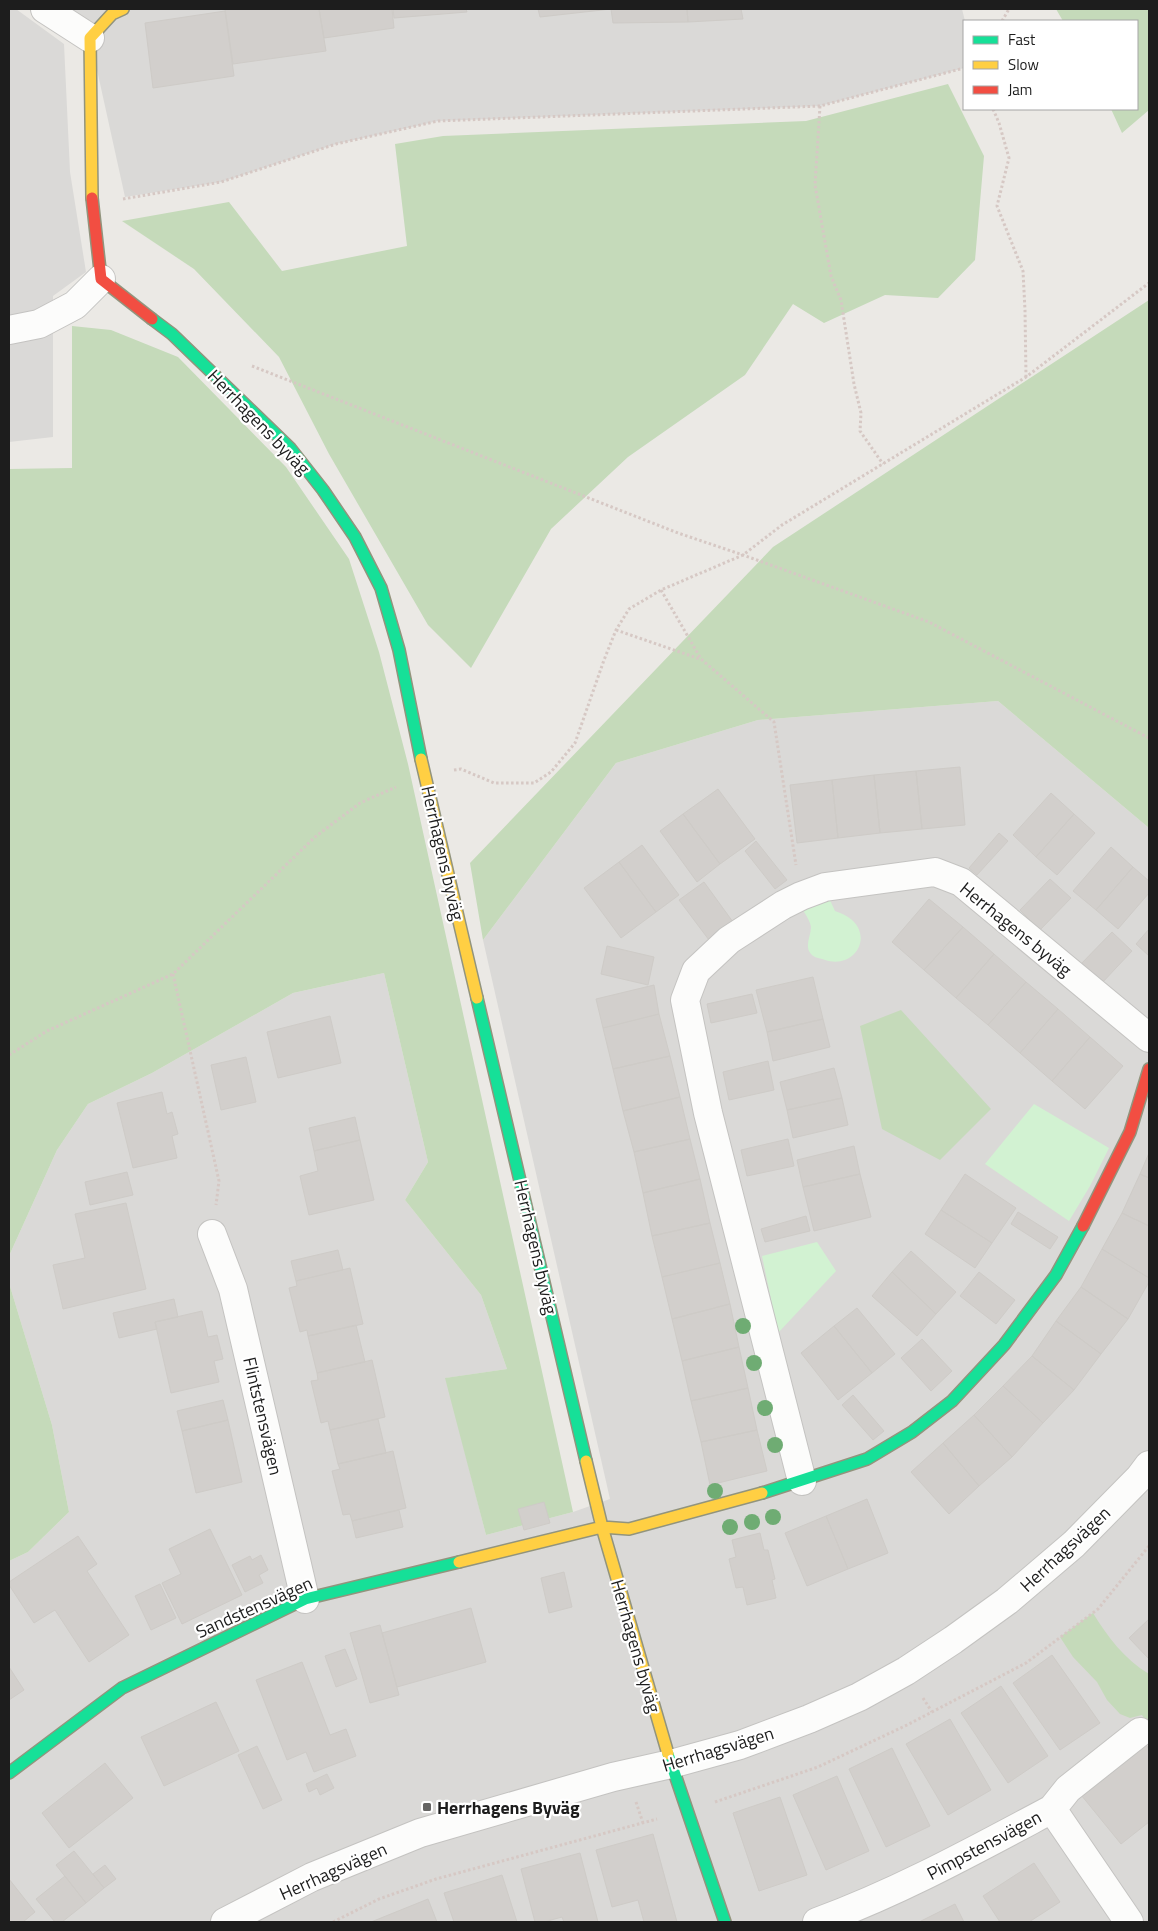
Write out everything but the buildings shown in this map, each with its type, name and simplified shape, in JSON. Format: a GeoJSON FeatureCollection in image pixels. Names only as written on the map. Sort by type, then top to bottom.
{"type":"FeatureCollection","features":[{"type":"Feature","properties":{"kind":"street"},"geometry":{"type":"LineString","coordinates":[[45,9],[90,38]]}},
{"type":"Feature","properties":{"kind":"street"},"geometry":{"type":"LineString","coordinates":[[9,330],[39,324],[75,305],[101,279],[92,204],[90,38],[112,14],[123,9]]}},
{"type":"Feature","properties":{"kind":"street","name":"Herrhagens byväg"},"geometry":{"type":"LineString","coordinates":[[101,279],[172,334],[290,448],[323,490],[355,537],[381,588],[394,632],[424,774],[602,1527],[671,1764]]}},
{"type":"Feature","properties":{"kind":"street","name":"Herrhagens byväg"},"geometry":{"type":"LineString","coordinates":[[802,1481],[708,1113],[685,1000],[696,971],[729,940],[783,905],[825,886],[935,872],[961,882],[1149,1038]]}},
{"type":"Feature","properties":{"kind":"street"},"geometry":{"type":"LineString","coordinates":[[602,1527],[629,1529],[802,1481],[867,1459],[912,1432],[952,1400],[1004,1345],[1056,1275],[1091,1212],[1130,1132],[1149,1069]]}},
{"type":"Feature","properties":{"kind":"street","name":"Flintstensvägen"},"geometry":{"type":"LineString","coordinates":[[212,1234],[233,1289],[305,1600]]}},
{"type":"Feature","properties":{"kind":"street","name":"Herrhagsvägen"},"geometry":{"type":"LineString","coordinates":[[225,1922],[312,1877],[420,1833],[613,1778],[740,1745],[809,1719],[859,1697],[906,1671],[999,1607],[1074,1544],[1140,1477],[1149,1465]]}},
{"type":"Feature","properties":{"kind":"street","name":"Sandstensvägen"},"geometry":{"type":"LineString","coordinates":[[9,1774],[122,1688],[305,1600],[602,1527]]}},
{"type":"Feature","properties":{"kind":"street"},"geometry":{"type":"LineString","coordinates":[[1052,1809],[1068,1789],[1140,1732]]}},
{"type":"Feature","properties":{"kind":"street"},"geometry":{"type":"LineString","coordinates":[[671,1764],[725,1922]]}},
{"type":"Feature","properties":{"kind":"street","name":"Pimpstensvägen"},"geometry":{"type":"LineString","coordinates":[[817,1922],[858,1907],[943,1868],[1052,1809],[1129,1922]]}},
{"type":"Feature","properties":{"kind":"path"},"geometry":{"type":"LineString","coordinates":[[1003,20],[1009,9]]}},
{"type":"Feature","properties":{"kind":"path"},"geometry":{"type":"LineString","coordinates":[[92,204],[221,182],[336,144],[438,120],[820,106],[963,68]]}},
{"type":"Feature","properties":{"kind":"path"},"geometry":{"type":"LineString","coordinates":[[820,106],[815,185],[831,276],[841,300],[854,384],[861,413],[860,431],[883,464]]}},
{"type":"Feature","properties":{"kind":"path"},"geometry":{"type":"LineString","coordinates":[[994,110],[1000,123],[1009,158],[997,206],[1023,271],[1026,377]]}},
{"type":"Feature","properties":{"kind":"path"},"geometry":{"type":"LineString","coordinates":[[9,1055],[47,1031],[173,974],[315,837],[360,803],[424,774],[461,769],[494,783],[534,783],[550,772],[575,743],[616,630],[629,609],[661,590],[743,555],[782,524],[1026,377],[1149,283]]}},
{"type":"Feature","properties":{"kind":"path"},"geometry":{"type":"LineString","coordinates":[[246,363],[678,533],[929,622],[1149,738]]}},
{"type":"Feature","properties":{"kind":"path"},"geometry":{"type":"LineString","coordinates":[[661,590],[701,659],[774,722],[801,896]]}},
{"type":"Feature","properties":{"kind":"path"},"geometry":{"type":"LineString","coordinates":[[616,630],[701,659]]}},
{"type":"Feature","properties":{"kind":"path"},"geometry":{"type":"LineString","coordinates":[[173,974],[219,1181],[212,1234]]}},
{"type":"Feature","properties":{"kind":"path"},"geometry":{"type":"LineString","coordinates":[[333,1922],[379,1899],[436,1879],[688,1811],[818,1767],[932,1712],[1026,1663],[1098,1609],[1149,1546]]}},
{"type":"Feature","properties":{"kind":"path"},"geometry":{"type":"LineString","coordinates":[[921,1695],[932,1712]]}},
{"type":"Feature","properties":{"kind":"shaded area"},"geometry":{"type":"Polygon","coordinates":[[[9,9],[16,9],[64,44],[70,172],[86,272],[53,296],[53,437],[9,442],[9,9]]]}},
{"type":"Feature","properties":{"kind":"shaded area"},"geometry":{"type":"Polygon","coordinates":[[[45,9],[962,9],[965,20],[963,20],[963,68],[820,106],[438,121],[336,144],[221,182],[125,197],[90,38],[45,9]]]}},
{"type":"Feature","properties":{"kind":"shaded area"},"geometry":{"type":"Polygon","coordinates":[[[998,701],[1149,828],[1149,1922],[9,1922],[9,1561],[28,1552],[69,1512],[52,1425],[9,1283],[9,1256],[57,1150],[88,1104],[152,1073],[293,993],[384,973],[428,1162],[405,1200],[481,1295],[507,1369],[446,1378],[486,1535],[573,1512],[610,1499],[483,940],[616,763],[758,720],[998,701]]]}},
{"type":"Feature","properties":{"kind":"green space"},"geometry":{"type":"Polygon","coordinates":[[[1056,9],[1149,9],[1149,110],[1122,133],[1111,110],[1138,110],[1138,20],[1062,20],[1056,9]]]}},
{"type":"Feature","properties":{"kind":"green space"},"geometry":{"type":"Polygon","coordinates":[[[948,84],[984,156],[975,260],[938,298],[885,295],[824,323],[793,304],[745,375],[628,457],[551,529],[471,668],[428,625],[329,454],[279,357],[194,269],[122,221],[229,202],[282,271],[407,246],[395,144],[443,136],[806,121],[948,84]]]}},
{"type":"Feature","properties":{"kind":"green space"},"geometry":{"type":"Polygon","coordinates":[[[1149,300],[1149,828],[998,701],[758,720],[616,763],[483,940],[470,863],[773,547],[1149,300]]]}},
{"type":"Feature","properties":{"kind":"green space"},"geometry":{"type":"Polygon","coordinates":[[[72,326],[111,330],[178,357],[286,467],[349,559],[379,652],[408,764],[573,1512],[486,1535],[445,1378],[507,1369],[481,1295],[405,1200],[428,1162],[384,973],[293,993],[152,1073],[88,1104],[57,1150],[9,1256],[9,469],[72,468],[72,326]]]}},
{"type":"Feature","properties":{"kind":"green space"},"geometry":{"type":"Polygon","coordinates":[[[829,898],[835,911],[849,918],[857,926],[861,936],[860,945],[855,953],[847,959],[837,962],[817,958],[809,951],[808,944],[811,927],[803,910],[829,898]]]}},
{"type":"Feature","properties":{"kind":"green space"},"geometry":{"type":"Polygon","coordinates":[[[901,1010],[991,1109],[940,1160],[882,1129],[860,1026],[901,1010]]]}},
{"type":"Feature","properties":{"kind":"green space"},"geometry":{"type":"Polygon","coordinates":[[[1034,1104],[1109,1148],[1090,1186],[1069,1221],[985,1164],[1034,1104]]]}},
{"type":"Feature","properties":{"kind":"green space"},"geometry":{"type":"Polygon","coordinates":[[[817,1242],[836,1271],[778,1333],[762,1256],[817,1242]]]}},
{"type":"Feature","properties":{"kind":"green space"},"geometry":{"type":"Polygon","coordinates":[[[9,1283],[52,1425],[69,1512],[28,1552],[9,1561],[9,1283]]]}},
{"type":"Feature","properties":{"kind":"green space"},"geometry":{"type":"Polygon","coordinates":[[[1093,1613],[1117,1647],[1132,1662],[1149,1674],[1149,1726],[1142,1715],[1130,1718],[1120,1714],[1107,1700],[1097,1682],[1073,1657],[1060,1637],[1093,1613]]]}},
{"type":"Feature","properties":{"kind":"traffic: fast"},"geometry":{"type":"LineString","coordinates":[[152,319],[172,334],[290,448],[323,490],[355,537],[381,588],[399,650],[421,759]]}},
{"type":"Feature","properties":{"kind":"traffic: fast"},"geometry":{"type":"LineString","coordinates":[[477,998],[586,1461]]}},
{"type":"Feature","properties":{"kind":"traffic: fast"},"geometry":{"type":"LineString","coordinates":[[762,1493],[867,1459],[912,1432],[952,1401],[1004,1345],[1056,1275],[1083,1226]]}},
{"type":"Feature","properties":{"kind":"traffic: fast"},"geometry":{"type":"LineString","coordinates":[[9,1773],[122,1688],[305,1599],[459,1562]]}},
{"type":"Feature","properties":{"kind":"traffic: fast"},"geometry":{"type":"LineString","coordinates":[[668,1754],[725,1922]]}},
{"type":"Feature","properties":{"kind":"traffic: slow"},"geometry":{"type":"LineString","coordinates":[[92,198],[90,38],[112,14],[123,9]]}},
{"type":"Feature","properties":{"kind":"traffic: slow"},"geometry":{"type":"LineString","coordinates":[[421,759],[477,998]]}},
{"type":"Feature","properties":{"kind":"traffic: slow"},"geometry":{"type":"LineString","coordinates":[[586,1461],[602,1527],[668,1754]]}},
{"type":"Feature","properties":{"kind":"traffic: slow"},"geometry":{"type":"LineString","coordinates":[[459,1562],[602,1527],[629,1529],[762,1493]]}},
{"type":"Feature","properties":{"kind":"traffic: jam"},"geometry":{"type":"LineString","coordinates":[[92,198],[101,279],[152,319]]}},
{"type":"Feature","properties":{"kind":"traffic: jam"},"geometry":{"type":"LineString","coordinates":[[1083,1226],[1130,1132],[1149,1069]]}},
{"type":"Feature","properties":{"kind":"place","name":"Herrhagens Byväg"},"geometry":{"type":"Point","coordinates":[427,1807]}}]}
